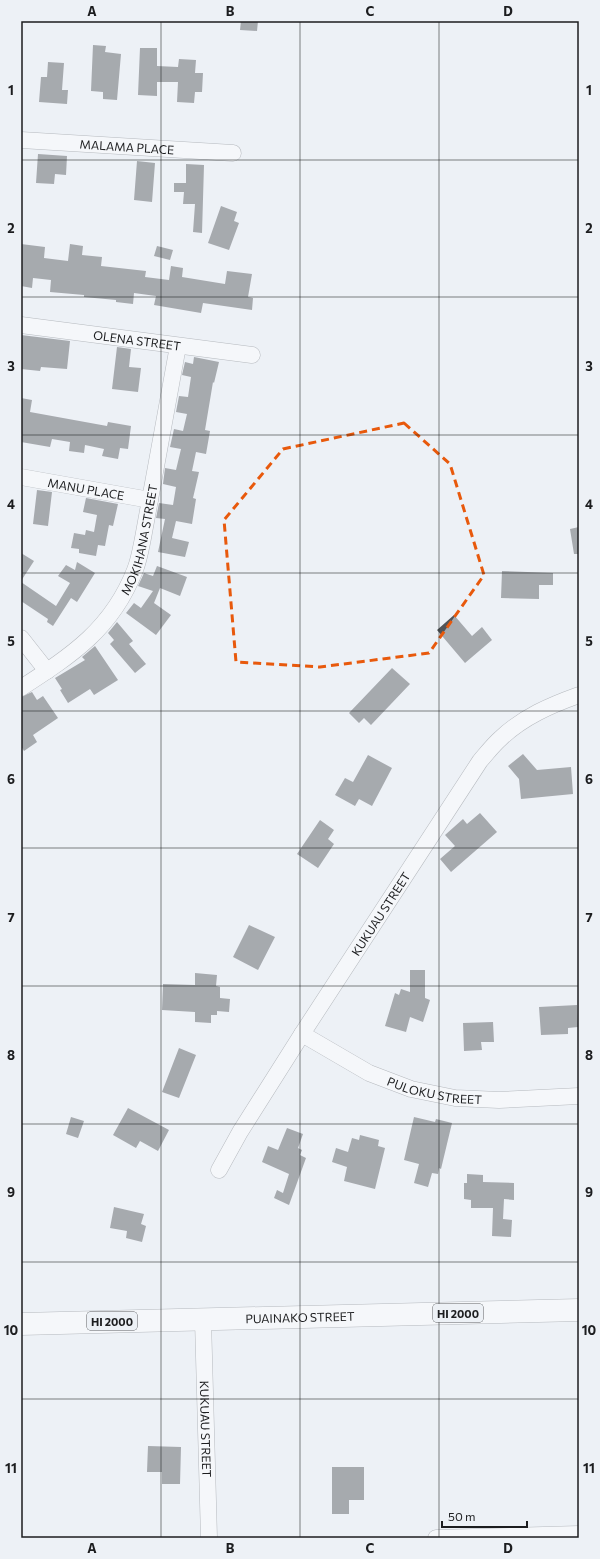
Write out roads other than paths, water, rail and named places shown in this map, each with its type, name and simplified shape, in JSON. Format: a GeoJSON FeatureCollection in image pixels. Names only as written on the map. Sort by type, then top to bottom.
{"type":"FeatureCollection","features":[{"type":"Feature","properties":{"kind":"highway","name":"PUAINAKO STREET"},"geometry":{"type":"LineString","coordinates":[[21,1324],[579,1310]]}},
{"type":"Feature","properties":{"kind":"street","name":"MALAMA PLACE"},"geometry":{"type":"LineString","coordinates":[[21,140],[234,153]]}},
{"type":"Feature","properties":{"kind":"street","name":"OLENA STREET"},"geometry":{"type":"LineString","coordinates":[[21,326],[252,355]]}},
{"type":"Feature","properties":{"kind":"street","name":"MOKIHANA STREET"},"geometry":{"type":"LineString","coordinates":[[21,688],[80,647],[104,624],[122,598],[136,569],[178,346]]}},
{"type":"Feature","properties":{"kind":"street","name":"MANU PLACE"},"geometry":{"type":"LineString","coordinates":[[21,477],[150,500]]}},
{"type":"Feature","properties":{"kind":"street"},"geometry":{"type":"LineString","coordinates":[[21,638],[47,671]]}},
{"type":"Feature","properties":{"kind":"street","name":"KUKUAU STREET"},"geometry":{"type":"LineString","coordinates":[[219,1170],[240,1132],[302,1034],[480,761],[501,738],[523,720],[551,705],[579,695]]}},
{"type":"Feature","properties":{"kind":"street","name":"PULOKU STREET"},"geometry":{"type":"LineString","coordinates":[[302,1034],[369,1073],[411,1089],[455,1098],[499,1100],[579,1096]]}},
{"type":"Feature","properties":{"kind":"street","name":"KUKUAU STREET"},"geometry":{"type":"LineString","coordinates":[[203,1320],[209,1538]]}},
{"type":"Feature","properties":{"kind":"street"},"geometry":{"type":"LineString","coordinates":[[436,1538],[569,1536]]}}]}
